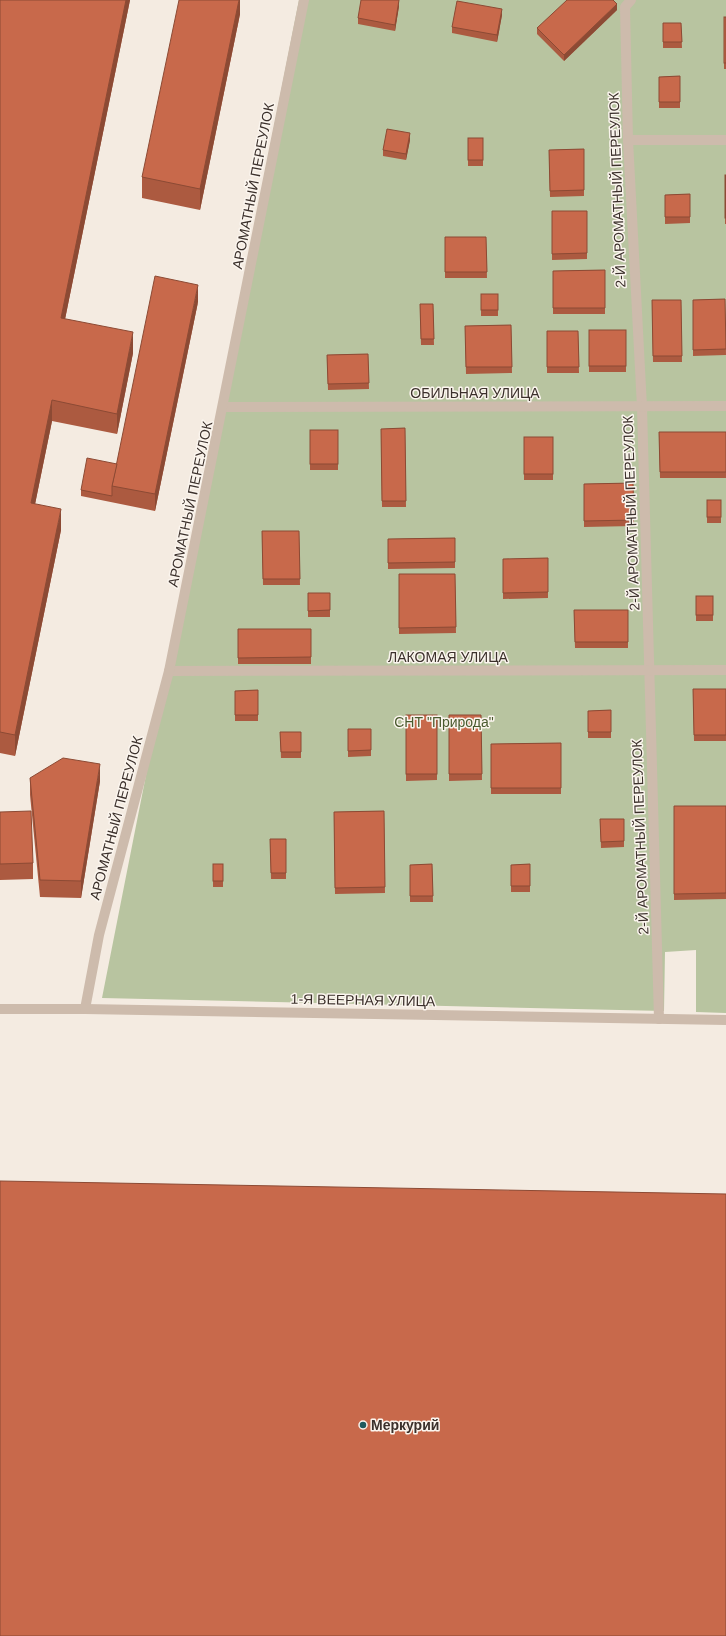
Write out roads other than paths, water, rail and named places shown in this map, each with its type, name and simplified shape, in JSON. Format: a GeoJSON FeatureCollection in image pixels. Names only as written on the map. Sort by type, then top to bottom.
{"type":"FeatureCollection","features":[{"type":"Feature","properties":{"kind":"street","name":"АРОМАТНЫЙ ПЕРЕУЛОК"},"geometry":{"type":"LineString","coordinates":[[85,1009],[99,935],[170,671],[224,407],[304,0]]}},
{"type":"Feature","properties":{"kind":"street","name":"2-Й АРОМАТНЫЙ ПЕРЕУЛОК"},"geometry":{"type":"LineString","coordinates":[[628,3],[628,140],[642,407],[659,1020]]}},
{"type":"Feature","properties":{"kind":"street"},"geometry":{"type":"LineString","coordinates":[[628,140],[726,140]]}},
{"type":"Feature","properties":{"kind":"street","name":"ОБИЛЬНАЯ УЛИЦА"},"geometry":{"type":"LineString","coordinates":[[224,407],[726,406]]}},
{"type":"Feature","properties":{"kind":"street","name":"ЛАКОМАЯ УЛИЦА"},"geometry":{"type":"LineString","coordinates":[[170,671],[726,670]]}},
{"type":"Feature","properties":{"kind":"street","name":"1-Я ВЕЕРНАЯ УЛИЦА"},"geometry":{"type":"LineString","coordinates":[[0,1009],[85,1009],[726,1020]]}},
{"type":"Feature","properties":{"kind":"place","name":"Меркурий"},"geometry":{"type":"Point","coordinates":[363,1425]}},
{"type":"Feature","properties":{"kind":"park label","name":"СНТ \"Природа\""},"geometry":{"type":"Point","coordinates":[444,722]}}]}
